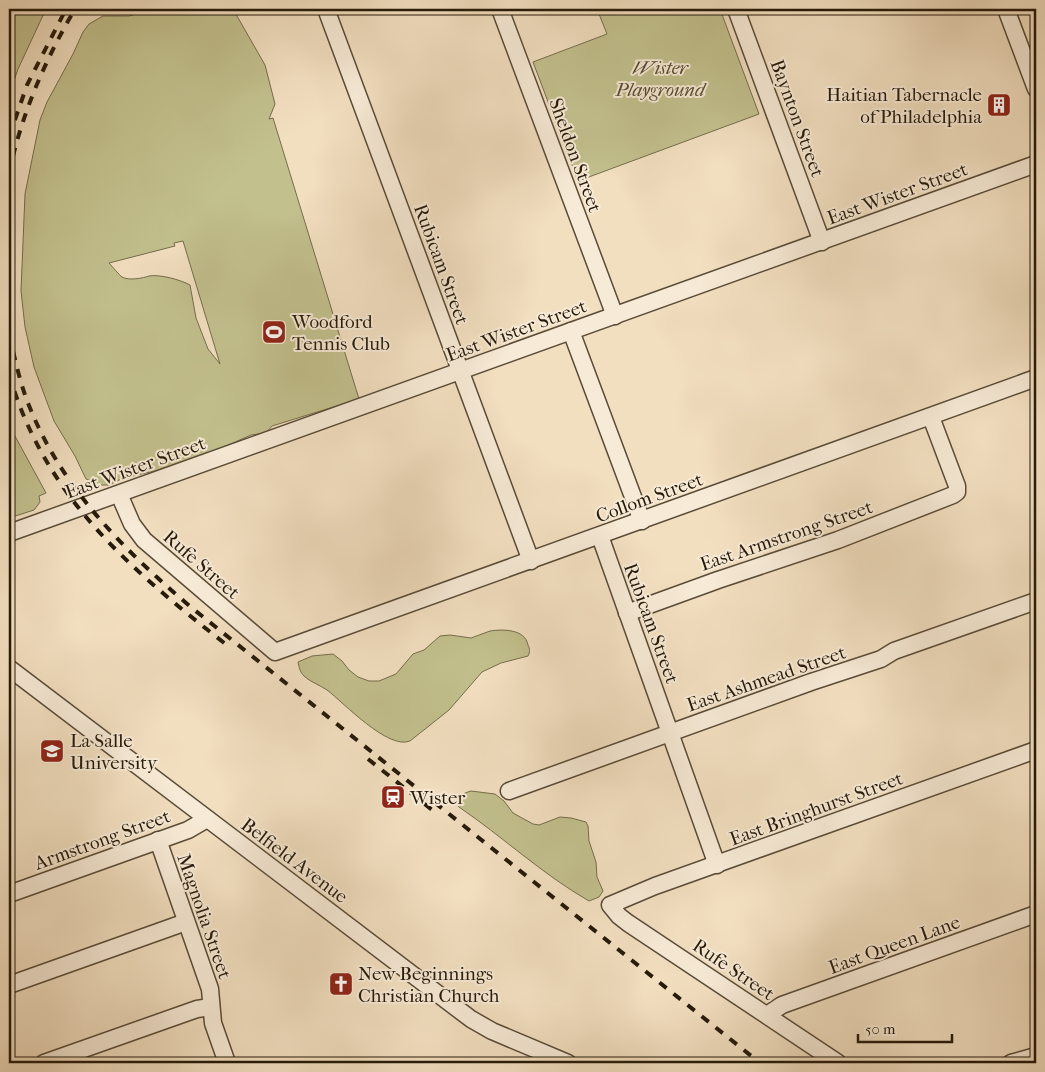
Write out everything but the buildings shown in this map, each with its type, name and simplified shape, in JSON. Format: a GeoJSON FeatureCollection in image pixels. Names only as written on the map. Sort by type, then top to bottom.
{"type":"FeatureCollection","features":[{"type":"Feature","properties":{"kind":"street","name":"Rubicam Street"},"geometry":{"type":"LineString","coordinates":[[326,9],[531,560]]}},
{"type":"Feature","properties":{"kind":"street","name":"Sheldon Street"},"geometry":{"type":"LineString","coordinates":[[500,9],[615,316]]}},
{"type":"Feature","properties":{"kind":"street","name":"Baynton Street"},"geometry":{"type":"LineString","coordinates":[[736,9],[822,242]]}},
{"type":"Feature","properties":{"kind":"street"},"geometry":{"type":"LineString","coordinates":[[1012,10],[1036,89]]}},
{"type":"Feature","properties":{"kind":"street","name":"East Wister Street"},"geometry":{"type":"LineString","coordinates":[[9,533],[1036,164]]}},
{"type":"Feature","properties":{"kind":"street"},"geometry":{"type":"LineString","coordinates":[[571,331],[642,521]]}},
{"type":"Feature","properties":{"kind":"street","name":"Collom Street"},"geometry":{"type":"LineString","coordinates":[[275,652],[1036,378]]}},
{"type":"Feature","properties":{"kind":"street","name":"East Armstrong Street"},"geometry":{"type":"LineString","coordinates":[[627,613],[838,540],[957,492],[957,486],[931,417]]}},
{"type":"Feature","properties":{"kind":"street","name":"Rufe Street"},"geometry":{"type":"LineString","coordinates":[[119,494],[132,524],[144,540],[269,649],[275,652]]}},
{"type":"Feature","properties":{"kind":"street","name":"Rubicam Street"},"geometry":{"type":"LineString","coordinates":[[600,536],[717,865]]}},
{"type":"Feature","properties":{"kind":"street","name":"East Ashmead Street"},"geometry":{"type":"LineString","coordinates":[[509,791],[811,682],[881,659],[894,652],[1036,600]]}},
{"type":"Feature","properties":{"kind":"street","name":"Belfield Avenue"},"geometry":{"type":"LineString","coordinates":[[9,668],[471,1019],[492,1031],[568,1063]]}},
{"type":"Feature","properties":{"kind":"street","name":"East Bringhurst Street"},"geometry":{"type":"LineString","coordinates":[[610,905],[648,889],[1036,750]]}},
{"type":"Feature","properties":{"kind":"street","name":"Armstrong Street"},"geometry":{"type":"LineString","coordinates":[[9,894],[188,830],[207,819]]}},
{"type":"Feature","properties":{"kind":"street","name":"Magnolia Street"},"geometry":{"type":"LineString","coordinates":[[158,840],[210,989],[212,1023],[227,1063]]}},
{"type":"Feature","properties":{"kind":"street","name":"Rufe Street"},"geometry":{"type":"LineString","coordinates":[[610,905],[624,920],[838,1063]]}},
{"type":"Feature","properties":{"kind":"street","name":"East Queen Lane"},"geometry":{"type":"LineString","coordinates":[[767,1015],[782,1005],[1036,914]]}},
{"type":"Feature","properties":{"kind":"street"},"geometry":{"type":"LineString","coordinates":[[9,986],[186,922]]}},
{"type":"Feature","properties":{"kind":"street"},"geometry":{"type":"LineString","coordinates":[[44,1063],[197,1008],[211,1007]]}},
{"type":"Feature","properties":{"kind":"street"},"geometry":{"type":"LineString","coordinates":[[1011,1063],[1036,1056]]}},
{"type":"Feature","properties":{"kind":"green space"},"geometry":{"type":"Polygon","coordinates":[[[9,9],[46,9],[18,69],[9,95],[9,9]]]}},
{"type":"Feature","properties":{"kind":"green space"},"geometry":{"type":"Polygon","coordinates":[[[143,9],[233,9],[265,65],[275,104],[269,119],[273,118],[359,399],[272,426],[266,433],[251,435],[224,447],[155,471],[123,478],[109,485],[99,485],[86,479],[54,421],[34,367],[25,327],[21,291],[25,194],[40,120],[47,102],[83,32],[89,24],[103,16],[129,16],[140,13],[143,9]],[[183,241],[174,243],[175,246],[109,263],[121,276],[128,279],[159,276],[176,279],[190,285],[196,318],[208,349],[220,364],[183,241]]]}},
{"type":"Feature","properties":{"kind":"green space","name":"Wister Playground"},"geometry":{"type":"Polygon","coordinates":[[[597,9],[720,9],[759,114],[578,181],[533,62],[607,34],[597,9]]]}},
{"type":"Feature","properties":{"kind":"green space"},"geometry":{"type":"Polygon","coordinates":[[[9,425],[46,493],[39,496],[40,502],[34,510],[9,518],[9,425]]]}},
{"type":"Feature","properties":{"kind":"green space"},"geometry":{"type":"Polygon","coordinates":[[[507,630],[523,636],[529,648],[528,656],[501,663],[482,672],[449,710],[410,741],[401,742],[390,739],[367,724],[327,690],[306,678],[298,662],[312,656],[333,654],[358,677],[369,681],[379,681],[396,674],[413,654],[424,650],[440,636],[450,635],[471,638],[490,631],[507,630]]]}},
{"type":"Feature","properties":{"kind":"green space"},"geometry":{"type":"Polygon","coordinates":[[[471,791],[495,794],[504,801],[513,813],[533,824],[539,825],[560,817],[586,822],[589,841],[596,862],[597,877],[603,891],[599,897],[589,901],[539,867],[459,807],[456,804],[459,797],[471,791]]]}},
{"type":"Feature","properties":{"kind":"railway"},"geometry":{"type":"LineString","coordinates":[[9,137],[27,85],[66,9]]}},
{"type":"Feature","properties":{"kind":"railway"},"geometry":{"type":"LineString","coordinates":[[9,174],[27,109],[44,68],[75,9]]}},
{"type":"Feature","properties":{"kind":"railway"},"geometry":{"type":"LineString","coordinates":[[9,334],[26,399],[44,438],[60,466],[78,493],[120,542],[143,565],[192,608],[760,1063]]}},
{"type":"Feature","properties":{"kind":"railway"},"geometry":{"type":"LineString","coordinates":[[9,374],[25,418],[45,458],[68,494],[95,528],[125,559],[228,646]]}},
{"type":"Feature","properties":{"kind":"railway"},"geometry":{"type":"LineString","coordinates":[[368,759],[436,813]]}},
{"type":"Feature","properties":{"kind":"place","name":"Haitian Tabernacle of Philadelphia"},"geometry":{"type":"Point","coordinates":[999,105]}},
{"type":"Feature","properties":{"kind":"place","name":"Woodford Tennis Club"},"geometry":{"type":"Point","coordinates":[274,332]}},
{"type":"Feature","properties":{"kind":"place","name":"La Salle University"},"geometry":{"type":"Point","coordinates":[52,751]}},
{"type":"Feature","properties":{"kind":"place","name":"Wister"},"geometry":{"type":"Point","coordinates":[393,797]}},
{"type":"Feature","properties":{"kind":"place","name":"New Beginnings Christian Church"},"geometry":{"type":"Point","coordinates":[341,984]}}]}
